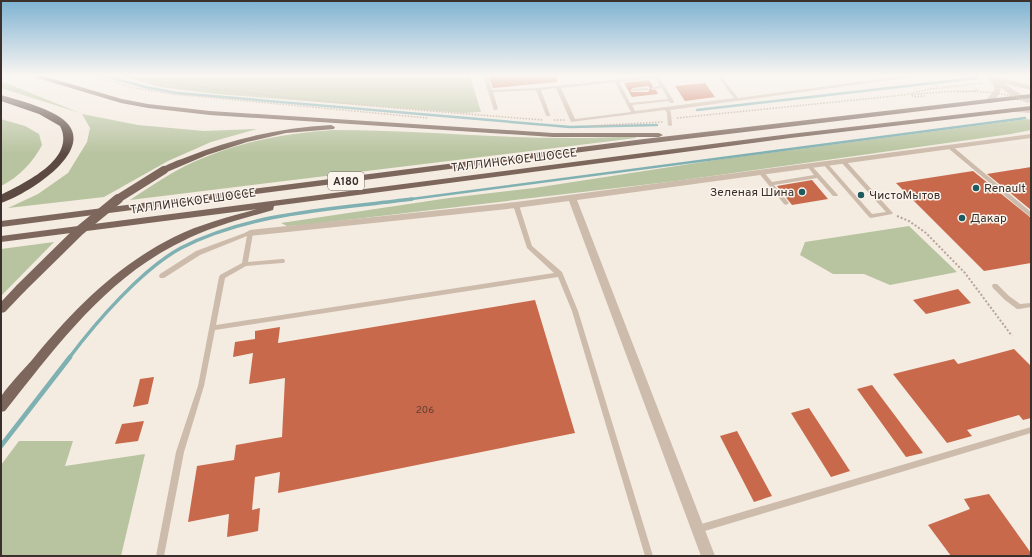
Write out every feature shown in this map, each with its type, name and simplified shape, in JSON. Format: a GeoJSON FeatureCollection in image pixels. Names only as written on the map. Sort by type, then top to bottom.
{"type":"FeatureCollection","features":[{"type":"Feature","properties":{"kind":"highway"},"geometry":{"type":"LineString","coordinates":[[1,198],[34,182],[48,171],[66,150],[70,138],[64,126],[54,118],[12,102]]}},
{"type":"Feature","properties":{"kind":"main road"},"geometry":{"type":"LineString","coordinates":[[129,102],[154,107],[210,113],[428,128],[552,135],[691,135]]}},
{"type":"Feature","properties":{"kind":"main road","name":"ТАЛЛИНСКОЕ ШОССЕ"},"geometry":{"type":"LineString","coordinates":[[1,224],[514,160],[691,135],[980,102]]}},
{"type":"Feature","properties":{"kind":"main road","name":"ТАЛЛИНСКОЕ ШОССЕ"},"geometry":{"type":"LineString","coordinates":[[1,239],[923,120],[1017,110],[1026,102]]}},
{"type":"Feature","properties":{"kind":"main road"},"geometry":{"type":"LineString","coordinates":[[1,309],[62,246],[100,213],[129,191],[164,170],[195,156],[233,142],[269,133],[311,128],[339,127],[428,128]]}},
{"type":"Feature","properties":{"kind":"main road"},"geometry":{"type":"LineString","coordinates":[[1,407],[58,338],[94,298],[121,274],[144,258],[178,239],[294,200]]}},
{"type":"Feature","properties":{"kind":"street"},"geometry":{"type":"LineString","coordinates":[[1017,110],[1031,111]]}},
{"type":"Feature","properties":{"kind":"street"},"geometry":{"type":"LineString","coordinates":[[250,233],[516,205],[1031,136]]}},
{"type":"Feature","properties":{"kind":"street"},"geometry":{"type":"LineString","coordinates":[[572,197],[708,556]]}},
{"type":"Feature","properties":{"kind":"lane"},"geometry":{"type":"LineString","coordinates":[[494,102],[496,109]]}},
{"type":"Feature","properties":{"kind":"lane"},"geometry":{"type":"LineString","coordinates":[[542,102],[547,117]]}},
{"type":"Feature","properties":{"kind":"lane"},"geometry":{"type":"LineString","coordinates":[[565,102],[573,121],[717,102]]}},
{"type":"Feature","properties":{"kind":"lane"},"geometry":{"type":"LineString","coordinates":[[634,113],[629,104],[650,102]]}},
{"type":"Feature","properties":{"kind":"lane"},"geometry":{"type":"LineString","coordinates":[[672,102],[676,108]]}},
{"type":"Feature","properties":{"kind":"lane"},"geometry":{"type":"LineString","coordinates":[[667,109],[670,121]]}},
{"type":"Feature","properties":{"kind":"lane"},"geometry":{"type":"LineString","coordinates":[[950,147],[1031,215]]}},
{"type":"Feature","properties":{"kind":"lane"},"geometry":{"type":"LineString","coordinates":[[843,161],[890,213]]}},
{"type":"Feature","properties":{"kind":"lane"},"geometry":{"type":"LineString","coordinates":[[825,164],[871,216],[890,213]]}},
{"type":"Feature","properties":{"kind":"lane"},"geometry":{"type":"LineString","coordinates":[[809,166],[835,195]]}},
{"type":"Feature","properties":{"kind":"lane"},"geometry":{"type":"LineString","coordinates":[[761,172],[786,203]]}},
{"type":"Feature","properties":{"kind":"lane"},"geometry":{"type":"LineString","coordinates":[[770,184],[818,176]]}},
{"type":"Feature","properties":{"kind":"lane"},"geometry":{"type":"LineString","coordinates":[[516,205],[529,246],[560,274],[575,311],[649,556]]}},
{"type":"Feature","properties":{"kind":"lane"},"geometry":{"type":"LineString","coordinates":[[245,264],[250,233]]}},
{"type":"Feature","properties":{"kind":"lane"},"geometry":{"type":"LineString","coordinates":[[162,276],[198,253],[250,233]]}},
{"type":"Feature","properties":{"kind":"lane"},"geometry":{"type":"LineString","coordinates":[[160,556],[180,452],[201,386],[222,277],[245,264],[282,261]]}},
{"type":"Feature","properties":{"kind":"lane"},"geometry":{"type":"LineString","coordinates":[[213,328],[560,274]]}},
{"type":"Feature","properties":{"kind":"lane"},"geometry":{"type":"LineString","coordinates":[[995,286],[1019,307],[1031,305]]}},
{"type":"Feature","properties":{"kind":"lane"},"geometry":{"type":"LineString","coordinates":[[698,529],[1031,430]]}},
{"type":"Feature","properties":{"kind":"path"},"geometry":{"type":"LineString","coordinates":[[255,102],[433,119]]}},
{"type":"Feature","properties":{"kind":"path"},"geometry":{"type":"LineString","coordinates":[[338,102],[402,109],[547,117]]}},
{"type":"Feature","properties":{"kind":"path"},"geometry":{"type":"LineString","coordinates":[[587,126],[670,121],[836,102]]}},
{"type":"Feature","properties":{"kind":"path"},"geometry":{"type":"LineString","coordinates":[[554,120],[565,121]]}},
{"type":"Feature","properties":{"kind":"path"},"geometry":{"type":"LineString","coordinates":[[890,213],[912,222],[933,241],[956,266],[964,272],[1012,336]]}},
{"type":"Feature","properties":{"kind":"green space"},"geometry":{"type":"Polygon","coordinates":[[[45,102],[53,102],[80,113],[45,102]]]}},
{"type":"Feature","properties":{"kind":"green space"},"geometry":{"type":"Polygon","coordinates":[[[320,102],[478,102],[481,112],[463,113],[320,102]]]}},
{"type":"Feature","properties":{"kind":"green space"},"geometry":{"type":"Polygon","coordinates":[[[82,114],[138,125],[204,131],[257,129],[211,142],[168,161],[104,197],[8,208],[38,194],[68,173],[87,142],[90,128],[82,114]]]}},
{"type":"Feature","properties":{"kind":"green space"},"geometry":{"type":"Polygon","coordinates":[[[1,119],[25,126],[39,134],[42,145],[35,157],[25,168],[1,186],[1,119]]]}},
{"type":"Feature","properties":{"kind":"green space"},"geometry":{"type":"Polygon","coordinates":[[[1028,119],[1031,120],[1031,130],[1011,134],[676,181],[304,225],[287,226],[281,223],[449,198],[534,188],[722,159],[1028,119]]]}},
{"type":"Feature","properties":{"kind":"green space"},"geometry":{"type":"Polygon","coordinates":[[[334,130],[522,137],[597,138],[635,136],[636,138],[130,200],[185,166],[221,151],[258,140],[315,131],[334,130]]]}},
{"type":"Feature","properties":{"kind":"green space"},"geometry":{"type":"Polygon","coordinates":[[[909,226],[957,272],[890,285],[864,274],[833,274],[800,255],[805,242],[909,226]]]}},
{"type":"Feature","properties":{"kind":"green space"},"geometry":{"type":"Polygon","coordinates":[[[54,242],[1,296],[1,249],[54,242]]]}},
{"type":"Feature","properties":{"kind":"green space"},"geometry":{"type":"Polygon","coordinates":[[[19,441],[73,441],[65,466],[145,454],[121,556],[1,556],[1,465],[19,441]]]}},
{"type":"Feature","properties":{"kind":"building","name":"Дакар"},"geometry":{"type":"Polygon","coordinates":[[[1031,167],[1031,210],[987,174],[1031,167]]]}},
{"type":"Feature","properties":{"kind":"building","name":"Дакар"},"geometry":{"type":"Polygon","coordinates":[[[973,171],[1031,218],[1031,263],[984,271],[896,183],[973,171]]]}},
{"type":"Feature","properties":{"kind":"building","name":"Зеленая Шина"},"geometry":{"type":"Polygon","coordinates":[[[812,180],[828,199],[792,205],[777,186],[812,180]]]}},
{"type":"Feature","properties":{"kind":"building"},"geometry":{"type":"Polygon","coordinates":[[[958,289],[971,303],[926,314],[913,300],[958,289]]]}},
{"type":"Feature","properties":{"kind":"building"},"geometry":{"type":"Polygon","coordinates":[[[535,300],[575,433],[278,493],[280,472],[255,477],[252,510],[260,508],[258,531],[227,537],[229,514],[188,522],[197,466],[234,460],[236,445],[282,437],[285,378],[249,384],[253,353],[233,357],[235,342],[255,339],[255,331],[280,327],[278,343],[535,300]]]}},
{"type":"Feature","properties":{"kind":"building"},"geometry":{"type":"Polygon","coordinates":[[[1014,349],[1031,366],[1031,418],[1023,420],[1019,415],[967,430],[972,436],[947,443],[893,374],[954,359],[958,364],[1014,349]]]}},
{"type":"Feature","properties":{"kind":"building"},"geometry":{"type":"Polygon","coordinates":[[[154,377],[148,404],[133,407],[140,379],[154,377]]]}},
{"type":"Feature","properties":{"kind":"building"},"geometry":{"type":"Polygon","coordinates":[[[872,385],[923,453],[906,457],[857,389],[872,385]]]}},
{"type":"Feature","properties":{"kind":"building"},"geometry":{"type":"Polygon","coordinates":[[[809,408],[850,471],[831,477],[791,413],[809,408]]]}},
{"type":"Feature","properties":{"kind":"building"},"geometry":{"type":"Polygon","coordinates":[[[144,421],[138,441],[115,444],[122,424],[144,421]]]}},
{"type":"Feature","properties":{"kind":"building"},"geometry":{"type":"Polygon","coordinates":[[[737,431],[772,496],[754,502],[720,436],[737,431]]]}},
{"type":"Feature","properties":{"kind":"building"},"geometry":{"type":"Polygon","coordinates":[[[989,494],[1031,553],[1031,556],[951,556],[928,525],[970,509],[964,499],[989,494]]]}},
{"type":"Feature","properties":{"kind":"waterway"},"geometry":{"type":"LineString","coordinates":[[281,102],[570,127],[657,125]]}},
{"type":"Feature","properties":{"kind":"waterway"},"geometry":{"type":"LineString","coordinates":[[697,110],[767,102]]}},
{"type":"Feature","properties":{"kind":"waterway"},"geometry":{"type":"LineString","coordinates":[[409,199],[1025,118]]}},
{"type":"Feature","properties":{"kind":"waterway"},"geometry":{"type":"LineString","coordinates":[[69,358],[120,297],[151,269],[166,257],[181,248],[208,236],[264,219],[324,209],[409,199]]}},
{"type":"Feature","properties":{"kind":"waterway"},"geometry":{"type":"LineString","coordinates":[[404,200],[409,199]]}},
{"type":"Feature","properties":{"kind":"waterway"},"geometry":{"type":"LineString","coordinates":[[1,446],[70,357]]}},
{"type":"Feature","properties":{"kind":"place","name":"Renault"},"geometry":{"type":"Point","coordinates":[976,188]}},
{"type":"Feature","properties":{"kind":"place","name":"Зеленая Шина"},"geometry":{"type":"Point","coordinates":[802,192]}},
{"type":"Feature","properties":{"kind":"place","name":"ЧистоМытов"},"geometry":{"type":"Point","coordinates":[861,195]}},
{"type":"Feature","properties":{"kind":"place","name":"Дакар"},"geometry":{"type":"Point","coordinates":[962,218]}}]}
